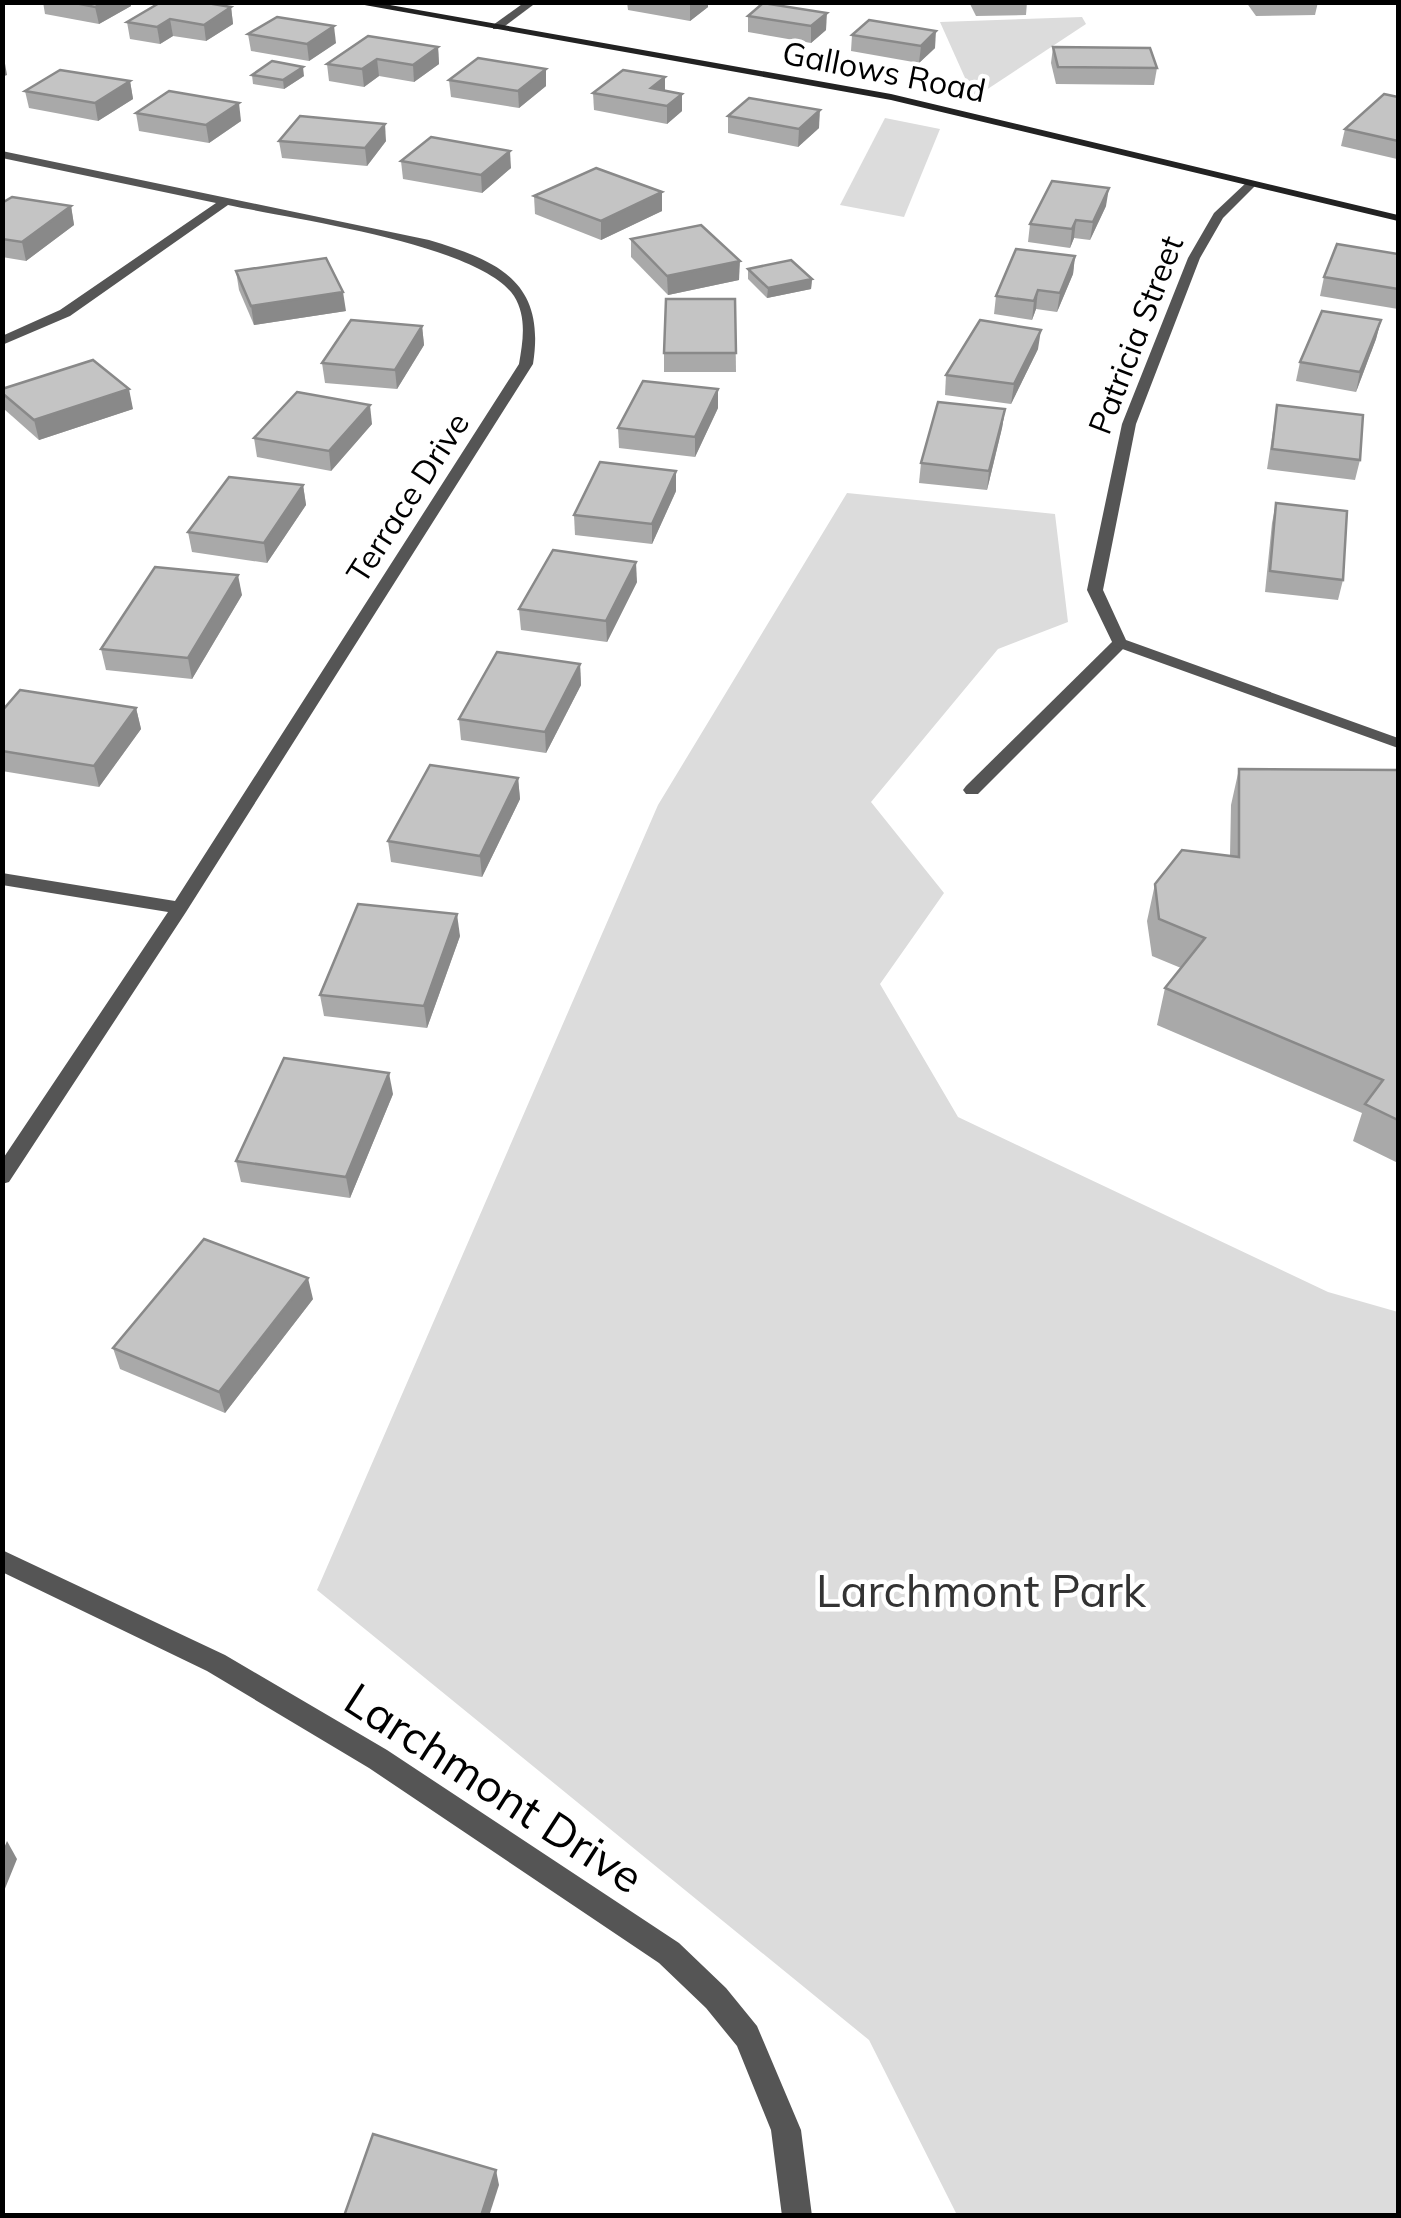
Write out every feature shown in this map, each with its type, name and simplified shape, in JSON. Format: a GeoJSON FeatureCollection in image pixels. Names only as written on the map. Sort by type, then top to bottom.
{"type":"FeatureCollection","features":[{"type":"Feature","properties":{"kind":"main road","name":"Gallows Road"},"geometry":{"type":"LineString","coordinates":[[353,2],[891,97],[1398,218]]}},
{"type":"Feature","properties":{"kind":"street"},"geometry":{"type":"LineString","coordinates":[[497,27],[532,2]]}},
{"type":"Feature","properties":{"kind":"street","name":"Terrace Drive"},"geometry":{"type":"LineString","coordinates":[[2,154],[416,240],[475,262],[508,282],[526,300],[530,349],[526,364],[180,908],[2,1177]]}},
{"type":"Feature","properties":{"kind":"street","name":"Patricia Street"},"geometry":{"type":"LineString","coordinates":[[1120,643],[1095,590],[1129,424],[1194,258],[1218,216],[1252,183]]}},
{"type":"Feature","properties":{"kind":"street"},"geometry":{"type":"LineString","coordinates":[[2,341],[64,313],[226,200]]}},
{"type":"Feature","properties":{"kind":"street"},"geometry":{"type":"LineString","coordinates":[[972,790],[1120,643],[1398,743]]}},
{"type":"Feature","properties":{"kind":"street"},"geometry":{"type":"LineString","coordinates":[[2,878],[180,908]]}},
{"type":"Feature","properties":{"kind":"street","name":"Larchmont Drive"},"geometry":{"type":"LineString","coordinates":[[2,1560],[216,1662],[378,1759],[669,1953],[716,1998],[747,2036],[786,2130],[797,2216]]}},
{"type":"Feature","properties":{"kind":"green space"},"geometry":{"type":"Polygon","coordinates":[[[1082,17],[1086,24],[974,98],[940,22],[1082,17]]]}},
{"type":"Feature","properties":{"kind":"green space"},"geometry":{"type":"Polygon","coordinates":[[[885,118],[940,129],[904,217],[840,205],[885,118]]]}},
{"type":"Feature","properties":{"kind":"green space","name":"Larchmont Park"},"geometry":{"type":"Polygon","coordinates":[[[847,493],[1055,514],[1068,622],[998,649],[871,802],[944,893],[880,984],[958,1117],[1328,1292],[1398,1312],[1398,2215],[957,2215],[869,2040],[317,1590],[658,805],[847,493]]]}},
{"type":"Feature","properties":{"kind":"building"},"geometry":{"type":"Polygon","coordinates":[[[70,2],[104,2],[95,7],[70,2]]]}},
{"type":"Feature","properties":{"kind":"building"},"geometry":{"type":"Polygon","coordinates":[[[161,2],[231,7],[204,25],[170,19],[157,27],[127,22],[161,2]]]}},
{"type":"Feature","properties":{"kind":"building"},"geometry":{"type":"Polygon","coordinates":[[[763,3],[827,13],[811,26],[748,16],[763,3]]]}},
{"type":"Feature","properties":{"kind":"building"},"geometry":{"type":"Polygon","coordinates":[[[277,17],[334,26],[307,44],[248,34],[277,17]]]}},
{"type":"Feature","properties":{"kind":"building"},"geometry":{"type":"Polygon","coordinates":[[[869,20],[936,31],[921,46],[852,35],[869,20]]]}},
{"type":"Feature","properties":{"kind":"building"},"geometry":{"type":"Polygon","coordinates":[[[368,36],[438,47],[413,65],[377,59],[362,69],[327,64],[368,36]]]}},
{"type":"Feature","properties":{"kind":"building"},"geometry":{"type":"Polygon","coordinates":[[[1053,47],[1150,48],[1157,68],[1058,67],[1053,47]]]}},
{"type":"Feature","properties":{"kind":"building"},"geometry":{"type":"Polygon","coordinates":[[[478,58],[546,69],[518,91],[449,80],[478,58]]]}},
{"type":"Feature","properties":{"kind":"building"},"geometry":{"type":"Polygon","coordinates":[[[272,61],[303,67],[283,80],[252,75],[272,61]]]}},
{"type":"Feature","properties":{"kind":"building"},"geometry":{"type":"Polygon","coordinates":[[[60,70],[130,81],[95,103],[25,91],[60,70]]]}},
{"type":"Feature","properties":{"kind":"building"},"geometry":{"type":"Polygon","coordinates":[[[623,70],[665,77],[651,88],[682,94],[667,106],[593,93],[623,70]]]}},
{"type":"Feature","properties":{"kind":"building"},"geometry":{"type":"Polygon","coordinates":[[[169,91],[239,103],[206,125],[136,113],[169,91]]]}},
{"type":"Feature","properties":{"kind":"building"},"geometry":{"type":"Polygon","coordinates":[[[1384,94],[1398,97],[1398,141],[1345,129],[1384,94]]]}},
{"type":"Feature","properties":{"kind":"building"},"geometry":{"type":"Polygon","coordinates":[[[749,98],[820,110],[799,129],[728,116],[749,98]]]}},
{"type":"Feature","properties":{"kind":"building"},"geometry":{"type":"Polygon","coordinates":[[[300,116],[385,124],[365,148],[279,141],[300,116]]]}},
{"type":"Feature","properties":{"kind":"building"},"geometry":{"type":"Polygon","coordinates":[[[431,137],[510,151],[481,175],[401,161],[431,137]]]}},
{"type":"Feature","properties":{"kind":"building"},"geometry":{"type":"Polygon","coordinates":[[[596,168],[662,192],[601,221],[534,196],[596,168]]]}},
{"type":"Feature","properties":{"kind":"building"},"geometry":{"type":"Polygon","coordinates":[[[1052,181],[1109,188],[1093,222],[1076,220],[1072,229],[1030,224],[1052,181]]]}},
{"type":"Feature","properties":{"kind":"building"},"geometry":{"type":"Polygon","coordinates":[[[12,197],[71,206],[22,242],[2,239],[2,203],[12,197]]]}},
{"type":"Feature","properties":{"kind":"building"},"geometry":{"type":"Polygon","coordinates":[[[701,225],[740,261],[667,276],[631,239],[701,225]]]}},
{"type":"Feature","properties":{"kind":"building"},"geometry":{"type":"Polygon","coordinates":[[[1337,244],[1398,254],[1398,289],[1324,277],[1337,244]]]}},
{"type":"Feature","properties":{"kind":"building"},"geometry":{"type":"Polygon","coordinates":[[[1016,249],[1075,256],[1060,293],[1038,290],[1034,301],[996,296],[1016,249]]]}},
{"type":"Feature","properties":{"kind":"building"},"geometry":{"type":"Polygon","coordinates":[[[326,258],[343,292],[251,306],[236,271],[326,258]]]}},
{"type":"Feature","properties":{"kind":"building"},"geometry":{"type":"Polygon","coordinates":[[[791,260],[812,279],[768,288],[748,269],[791,260]]]}},
{"type":"Feature","properties":{"kind":"building"},"geometry":{"type":"Polygon","coordinates":[[[666,299],[735,299],[736,353],[664,353],[666,299]]]}},
{"type":"Feature","properties":{"kind":"building"},"geometry":{"type":"Polygon","coordinates":[[[1322,311],[1381,320],[1360,372],[1300,362],[1322,311]]]}},
{"type":"Feature","properties":{"kind":"building"},"geometry":{"type":"Polygon","coordinates":[[[351,320],[422,326],[395,370],[322,363],[351,320]]]}},
{"type":"Feature","properties":{"kind":"building"},"geometry":{"type":"Polygon","coordinates":[[[980,320],[1041,330],[1014,384],[946,375],[980,320]]]}},
{"type":"Feature","properties":{"kind":"building"},"geometry":{"type":"Polygon","coordinates":[[[93,360],[129,389],[34,420],[2,393],[2,389],[93,360]]]}},
{"type":"Feature","properties":{"kind":"building"},"geometry":{"type":"Polygon","coordinates":[[[643,381],[718,389],[695,437],[618,428],[643,381]]]}},
{"type":"Feature","properties":{"kind":"building"},"geometry":{"type":"Polygon","coordinates":[[[297,392],[370,405],[329,451],[254,438],[297,392]]]}},
{"type":"Feature","properties":{"kind":"building"},"geometry":{"type":"Polygon","coordinates":[[[938,402],[1005,409],[989,471],[921,463],[938,402]]]}},
{"type":"Feature","properties":{"kind":"building"},"geometry":{"type":"Polygon","coordinates":[[[1277,405],[1363,415],[1360,460],[1272,449],[1277,405]]]}},
{"type":"Feature","properties":{"kind":"building"},"geometry":{"type":"Polygon","coordinates":[[[600,462],[676,471],[652,524],[574,515],[600,462]]]}},
{"type":"Feature","properties":{"kind":"building"},"geometry":{"type":"Polygon","coordinates":[[[229,477],[303,485],[264,543],[188,532],[229,477]]]}},
{"type":"Feature","properties":{"kind":"building"},"geometry":{"type":"Polygon","coordinates":[[[1276,503],[1347,511],[1343,580],[1270,571],[1276,503]]]}},
{"type":"Feature","properties":{"kind":"building"},"geometry":{"type":"Polygon","coordinates":[[[553,550],[636,562],[606,621],[519,609],[553,550]]]}},
{"type":"Feature","properties":{"kind":"building"},"geometry":{"type":"Polygon","coordinates":[[[155,567],[238,575],[188,658],[101,649],[155,567]]]}},
{"type":"Feature","properties":{"kind":"building"},"geometry":{"type":"Polygon","coordinates":[[[497,652],[580,664],[545,732],[459,719],[497,652]]]}},
{"type":"Feature","properties":{"kind":"building"},"geometry":{"type":"Polygon","coordinates":[[[20,690],[136,708],[94,766],[2,751],[2,711],[20,690]]]}},
{"type":"Feature","properties":{"kind":"building"},"geometry":{"type":"Polygon","coordinates":[[[430,765],[518,778],[480,856],[388,841],[430,765]]]}},
{"type":"Feature","properties":{"kind":"building"},"geometry":{"type":"Polygon","coordinates":[[[1239,769],[1398,770],[1398,1120],[1365,1104],[1383,1080],[1165,988],[1205,938],[1159,919],[1155,884],[1182,850],[1239,857],[1239,769]]]}},
{"type":"Feature","properties":{"kind":"building"},"geometry":{"type":"Polygon","coordinates":[[[358,904],[457,914],[424,1006],[320,995],[358,904]]]}},
{"type":"Feature","properties":{"kind":"building"},"geometry":{"type":"Polygon","coordinates":[[[284,1058],[389,1073],[346,1177],[236,1161],[284,1058]]]}},
{"type":"Feature","properties":{"kind":"building"},"geometry":{"type":"Polygon","coordinates":[[[204,1239],[308,1278],[219,1392],[113,1348],[204,1239]]]}},
{"type":"Feature","properties":{"kind":"building"},"geometry":{"type":"Polygon","coordinates":[[[373,2134],[496,2170],[481,2216],[344,2216],[373,2134]]]}}]}
